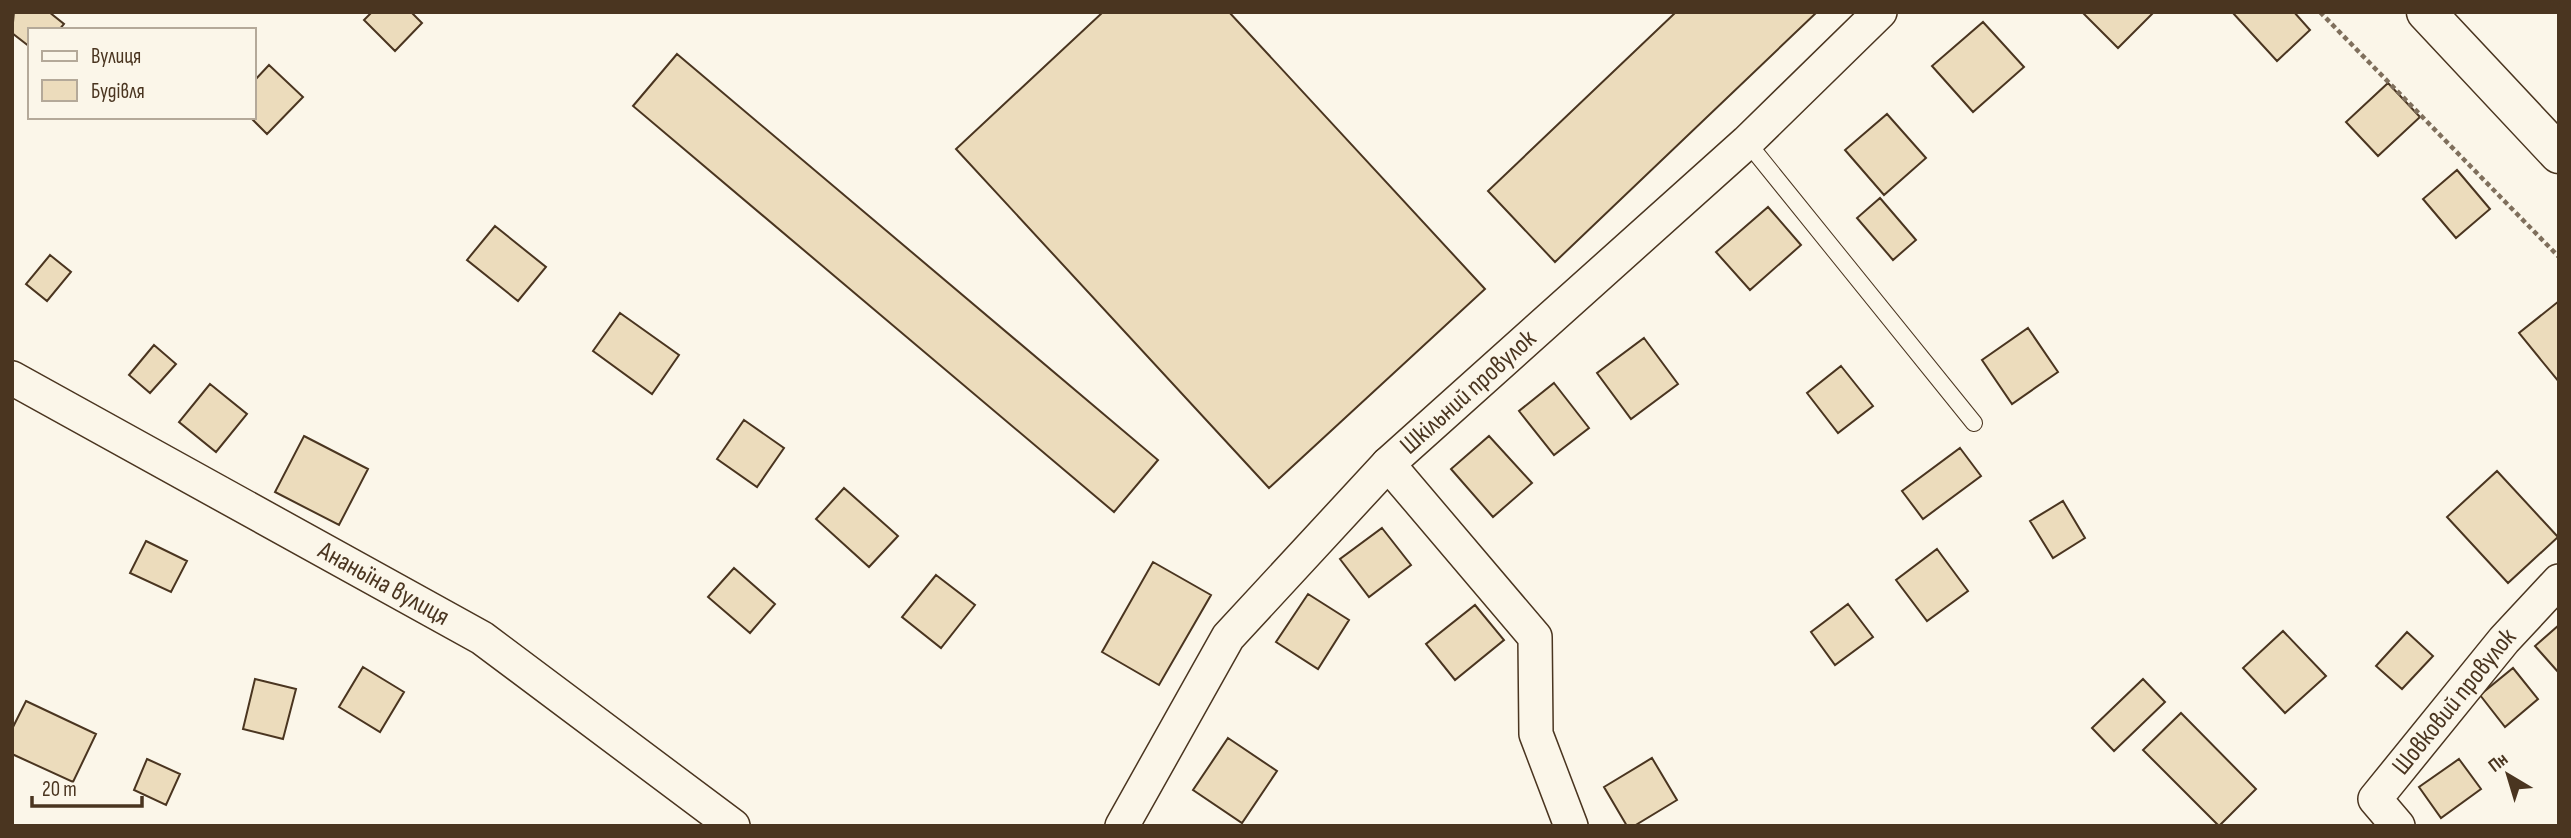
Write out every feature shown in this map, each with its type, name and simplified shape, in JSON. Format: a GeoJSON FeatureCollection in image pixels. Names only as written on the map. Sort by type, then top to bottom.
{"type":"FeatureCollection","features":[{"type":"Feature","properties":{"kind":"main road"},"geometry":{"type":"LineString","coordinates":[[2426,12],[2559,154]]}},
{"type":"Feature","properties":{"kind":"street","name":"Шкільний провулок"},"geometry":{"type":"LineString","coordinates":[[1122,826],[1228,637],[1388,464],[1747,142],[1880,12]]}},
{"type":"Feature","properties":{"kind":"street","name":"Ананьїна вулиця"},"geometry":{"type":"LineString","coordinates":[[12,378],[482,638],[733,826]]}},
{"type":"Feature","properties":{"kind":"street"},"geometry":{"type":"LineString","coordinates":[[1388,464],[1535,637],[1536,734],[1570,826]]}},
{"type":"Feature","properties":{"kind":"street","name":"Шовковий провулок"},"geometry":{"type":"LineString","coordinates":[[2398,826],[2375,799],[2504,640],[2559,581]]}},
{"type":"Feature","properties":{"kind":"lane"},"geometry":{"type":"LineString","coordinates":[[1747,142],[1974,423]]}},
{"type":"Feature","properties":{"kind":"path"},"geometry":{"type":"LineString","coordinates":[[2320,12],[2559,257]]}},
{"type":"Feature","properties":{"kind":"building"},"geometry":{"type":"Polygon","coordinates":[[[14,12],[49,12],[64,24],[61,28],[28,28],[28,45],[12,33],[14,12]]]}},
{"type":"Feature","properties":{"kind":"building"},"geometry":{"type":"Polygon","coordinates":[[[372,12],[411,12],[422,23],[395,51],[364,20],[372,12]]]}},
{"type":"Feature","properties":{"kind":"building"},"geometry":{"type":"Polygon","coordinates":[[[1103,12],[1229,12],[1485,289],[1269,488],[956,149],[1103,12]]]}},
{"type":"Feature","properties":{"kind":"building"},"geometry":{"type":"Polygon","coordinates":[[[1676,12],[1817,12],[1555,262],[1488,191],[1676,12]]]}},
{"type":"Feature","properties":{"kind":"building"},"geometry":{"type":"Polygon","coordinates":[[[2082,12],[2154,12],[2118,48],[2082,12]]]}},
{"type":"Feature","properties":{"kind":"building"},"geometry":{"type":"Polygon","coordinates":[[[2232,12],[2294,12],[2310,30],[2277,61],[2232,12]]]}},
{"type":"Feature","properties":{"kind":"building"},"geometry":{"type":"Polygon","coordinates":[[[1983,22],[2024,67],[1973,112],[1932,66],[1983,22]]]}},
{"type":"Feature","properties":{"kind":"building"},"geometry":{"type":"Polygon","coordinates":[[[677,54],[1158,460],[1114,512],[633,106],[677,54]]]}},
{"type":"Feature","properties":{"kind":"building"},"geometry":{"type":"Polygon","coordinates":[[[269,65],[303,97],[267,134],[252,119],[256,119],[256,79],[269,65]]]}},
{"type":"Feature","properties":{"kind":"building"},"geometry":{"type":"Polygon","coordinates":[[[2388,83],[2420,117],[2378,156],[2346,122],[2388,83]]]}},
{"type":"Feature","properties":{"kind":"building"},"geometry":{"type":"Polygon","coordinates":[[[1887,114],[1926,158],[1884,195],[1845,150],[1887,114]]]}},
{"type":"Feature","properties":{"kind":"building"},"geometry":{"type":"Polygon","coordinates":[[[2457,170],[2490,209],[2456,238],[2423,199],[2457,170]]]}},
{"type":"Feature","properties":{"kind":"building"},"geometry":{"type":"Polygon","coordinates":[[[1880,198],[1916,240],[1893,260],[1857,218],[1880,198]]]}},
{"type":"Feature","properties":{"kind":"building"},"geometry":{"type":"Polygon","coordinates":[[[1768,207],[1801,245],[1750,290],[1716,252],[1768,207]]]}},
{"type":"Feature","properties":{"kind":"building"},"geometry":{"type":"Polygon","coordinates":[[[495,226],[546,267],[518,301],[467,260],[495,226]]]}},
{"type":"Feature","properties":{"kind":"building"},"geometry":{"type":"Polygon","coordinates":[[[50,255],[71,272],[47,301],[26,284],[50,255]]]}},
{"type":"Feature","properties":{"kind":"building"},"geometry":{"type":"Polygon","coordinates":[[[2559,301],[2559,382],[2519,333],[2559,301]]]}},
{"type":"Feature","properties":{"kind":"building"},"geometry":{"type":"Polygon","coordinates":[[[620,313],[679,355],[652,394],[593,351],[620,313]]]}},
{"type":"Feature","properties":{"kind":"building"},"geometry":{"type":"Polygon","coordinates":[[[2028,328],[2058,372],[2012,404],[1982,360],[2028,328]]]}},
{"type":"Feature","properties":{"kind":"building"},"geometry":{"type":"Polygon","coordinates":[[[1644,338],[1678,384],[1631,419],[1597,373],[1644,338]]]}},
{"type":"Feature","properties":{"kind":"building"},"geometry":{"type":"Polygon","coordinates":[[[154,345],[176,364],[150,393],[129,375],[154,345]]]}},
{"type":"Feature","properties":{"kind":"building"},"geometry":{"type":"Polygon","coordinates":[[[1841,366],[1873,406],[1838,433],[1807,393],[1841,366]]]}},
{"type":"Feature","properties":{"kind":"building"},"geometry":{"type":"Polygon","coordinates":[[[1554,383],[1589,428],[1554,455],[1519,411],[1554,383]]]}},
{"type":"Feature","properties":{"kind":"building"},"geometry":{"type":"Polygon","coordinates":[[[210,384],[247,414],[216,452],[179,422],[210,384]]]}},
{"type":"Feature","properties":{"kind":"building"},"geometry":{"type":"Polygon","coordinates":[[[744,420],[784,448],[757,487],[717,459],[744,420]]]}},
{"type":"Feature","properties":{"kind":"building"},"geometry":{"type":"Polygon","coordinates":[[[304,436],[368,469],[339,525],[275,492],[304,436]]]}},
{"type":"Feature","properties":{"kind":"building"},"geometry":{"type":"Polygon","coordinates":[[[1489,436],[1532,483],[1493,517],[1451,469],[1489,436]]]}},
{"type":"Feature","properties":{"kind":"building"},"geometry":{"type":"Polygon","coordinates":[[[1960,448],[1981,476],[1923,519],[1902,491],[1960,448]]]}},
{"type":"Feature","properties":{"kind":"building"},"geometry":{"type":"Polygon","coordinates":[[[2497,471],[2558,537],[2508,583],[2447,517],[2497,471]]]}},
{"type":"Feature","properties":{"kind":"building"},"geometry":{"type":"Polygon","coordinates":[[[844,488],[898,536],[869,567],[816,519],[844,488]]]}},
{"type":"Feature","properties":{"kind":"building"},"geometry":{"type":"Polygon","coordinates":[[[2063,501],[2085,538],[2053,558],[2030,521],[2063,501]]]}},
{"type":"Feature","properties":{"kind":"building"},"geometry":{"type":"Polygon","coordinates":[[[1382,528],[1411,565],[1369,597],[1340,559],[1382,528]]]}},
{"type":"Feature","properties":{"kind":"building"},"geometry":{"type":"Polygon","coordinates":[[[146,541],[187,561],[171,592],[130,573],[146,541]]]}},
{"type":"Feature","properties":{"kind":"building"},"geometry":{"type":"Polygon","coordinates":[[[1937,549],[1968,591],[1927,621],[1896,580],[1937,549]]]}},
{"type":"Feature","properties":{"kind":"building"},"geometry":{"type":"Polygon","coordinates":[[[1153,562],[1211,595],[1159,685],[1102,652],[1153,562]]]}},
{"type":"Feature","properties":{"kind":"building"},"geometry":{"type":"Polygon","coordinates":[[[734,568],[775,604],[750,633],[708,597],[734,568]]]}},
{"type":"Feature","properties":{"kind":"building"},"geometry":{"type":"Polygon","coordinates":[[[936,575],[975,605],[941,648],[902,617],[936,575]]]}},
{"type":"Feature","properties":{"kind":"building"},"geometry":{"type":"Polygon","coordinates":[[[1308,594],[1349,620],[1318,669],[1276,642],[1308,594]]]}},
{"type":"Feature","properties":{"kind":"building"},"geometry":{"type":"Polygon","coordinates":[[[1848,604],[1873,637],[1835,665],[1811,632],[1848,604]]]}},
{"type":"Feature","properties":{"kind":"building"},"geometry":{"type":"Polygon","coordinates":[[[1475,605],[1504,640],[1455,680],[1426,644],[1475,605]]]}},
{"type":"Feature","properties":{"kind":"building"},"geometry":{"type":"Polygon","coordinates":[[[2559,625],[2559,673],[2535,646],[2559,625]]]}},
{"type":"Feature","properties":{"kind":"building"},"geometry":{"type":"Polygon","coordinates":[[[2283,631],[2326,676],[2285,713],[2243,668],[2283,631]]]}},
{"type":"Feature","properties":{"kind":"building"},"geometry":{"type":"Polygon","coordinates":[[[2407,632],[2433,656],[2402,689],[2376,666],[2407,632]]]}},
{"type":"Feature","properties":{"kind":"building"},"geometry":{"type":"Polygon","coordinates":[[[363,667],[404,692],[380,732],[339,707],[363,667]]]}},
{"type":"Feature","properties":{"kind":"building"},"geometry":{"type":"Polygon","coordinates":[[[2513,668],[2538,699],[2505,727],[2480,695],[2513,668]]]}},
{"type":"Feature","properties":{"kind":"building"},"geometry":{"type":"Polygon","coordinates":[[[255,679],[296,689],[283,739],[243,729],[255,679]]]}},
{"type":"Feature","properties":{"kind":"building"},"geometry":{"type":"Polygon","coordinates":[[[2143,679],[2165,702],[2114,751],[2092,728],[2143,679]]]}},
{"type":"Feature","properties":{"kind":"building"},"geometry":{"type":"Polygon","coordinates":[[[26,701],[96,734],[73,782],[12,754],[12,729],[26,701]]]}},
{"type":"Feature","properties":{"kind":"building"},"geometry":{"type":"Polygon","coordinates":[[[2181,713],[2256,789],[2219,826],[2143,750],[2181,713]]]}},
{"type":"Feature","properties":{"kind":"building"},"geometry":{"type":"Polygon","coordinates":[[[1228,738],[1277,771],[1242,823],[1193,790],[1228,738]]]}},
{"type":"Feature","properties":{"kind":"building"},"geometry":{"type":"Polygon","coordinates":[[[1652,758],[1677,800],[1634,826],[1627,826],[1604,787],[1652,758]]]}},
{"type":"Feature","properties":{"kind":"building"},"geometry":{"type":"Polygon","coordinates":[[[147,759],[180,774],[166,805],[134,790],[147,759]]]}},
{"type":"Feature","properties":{"kind":"building"},"geometry":{"type":"Polygon","coordinates":[[[2459,759],[2481,789],[2441,818],[2419,787],[2459,759]]]}}]}
